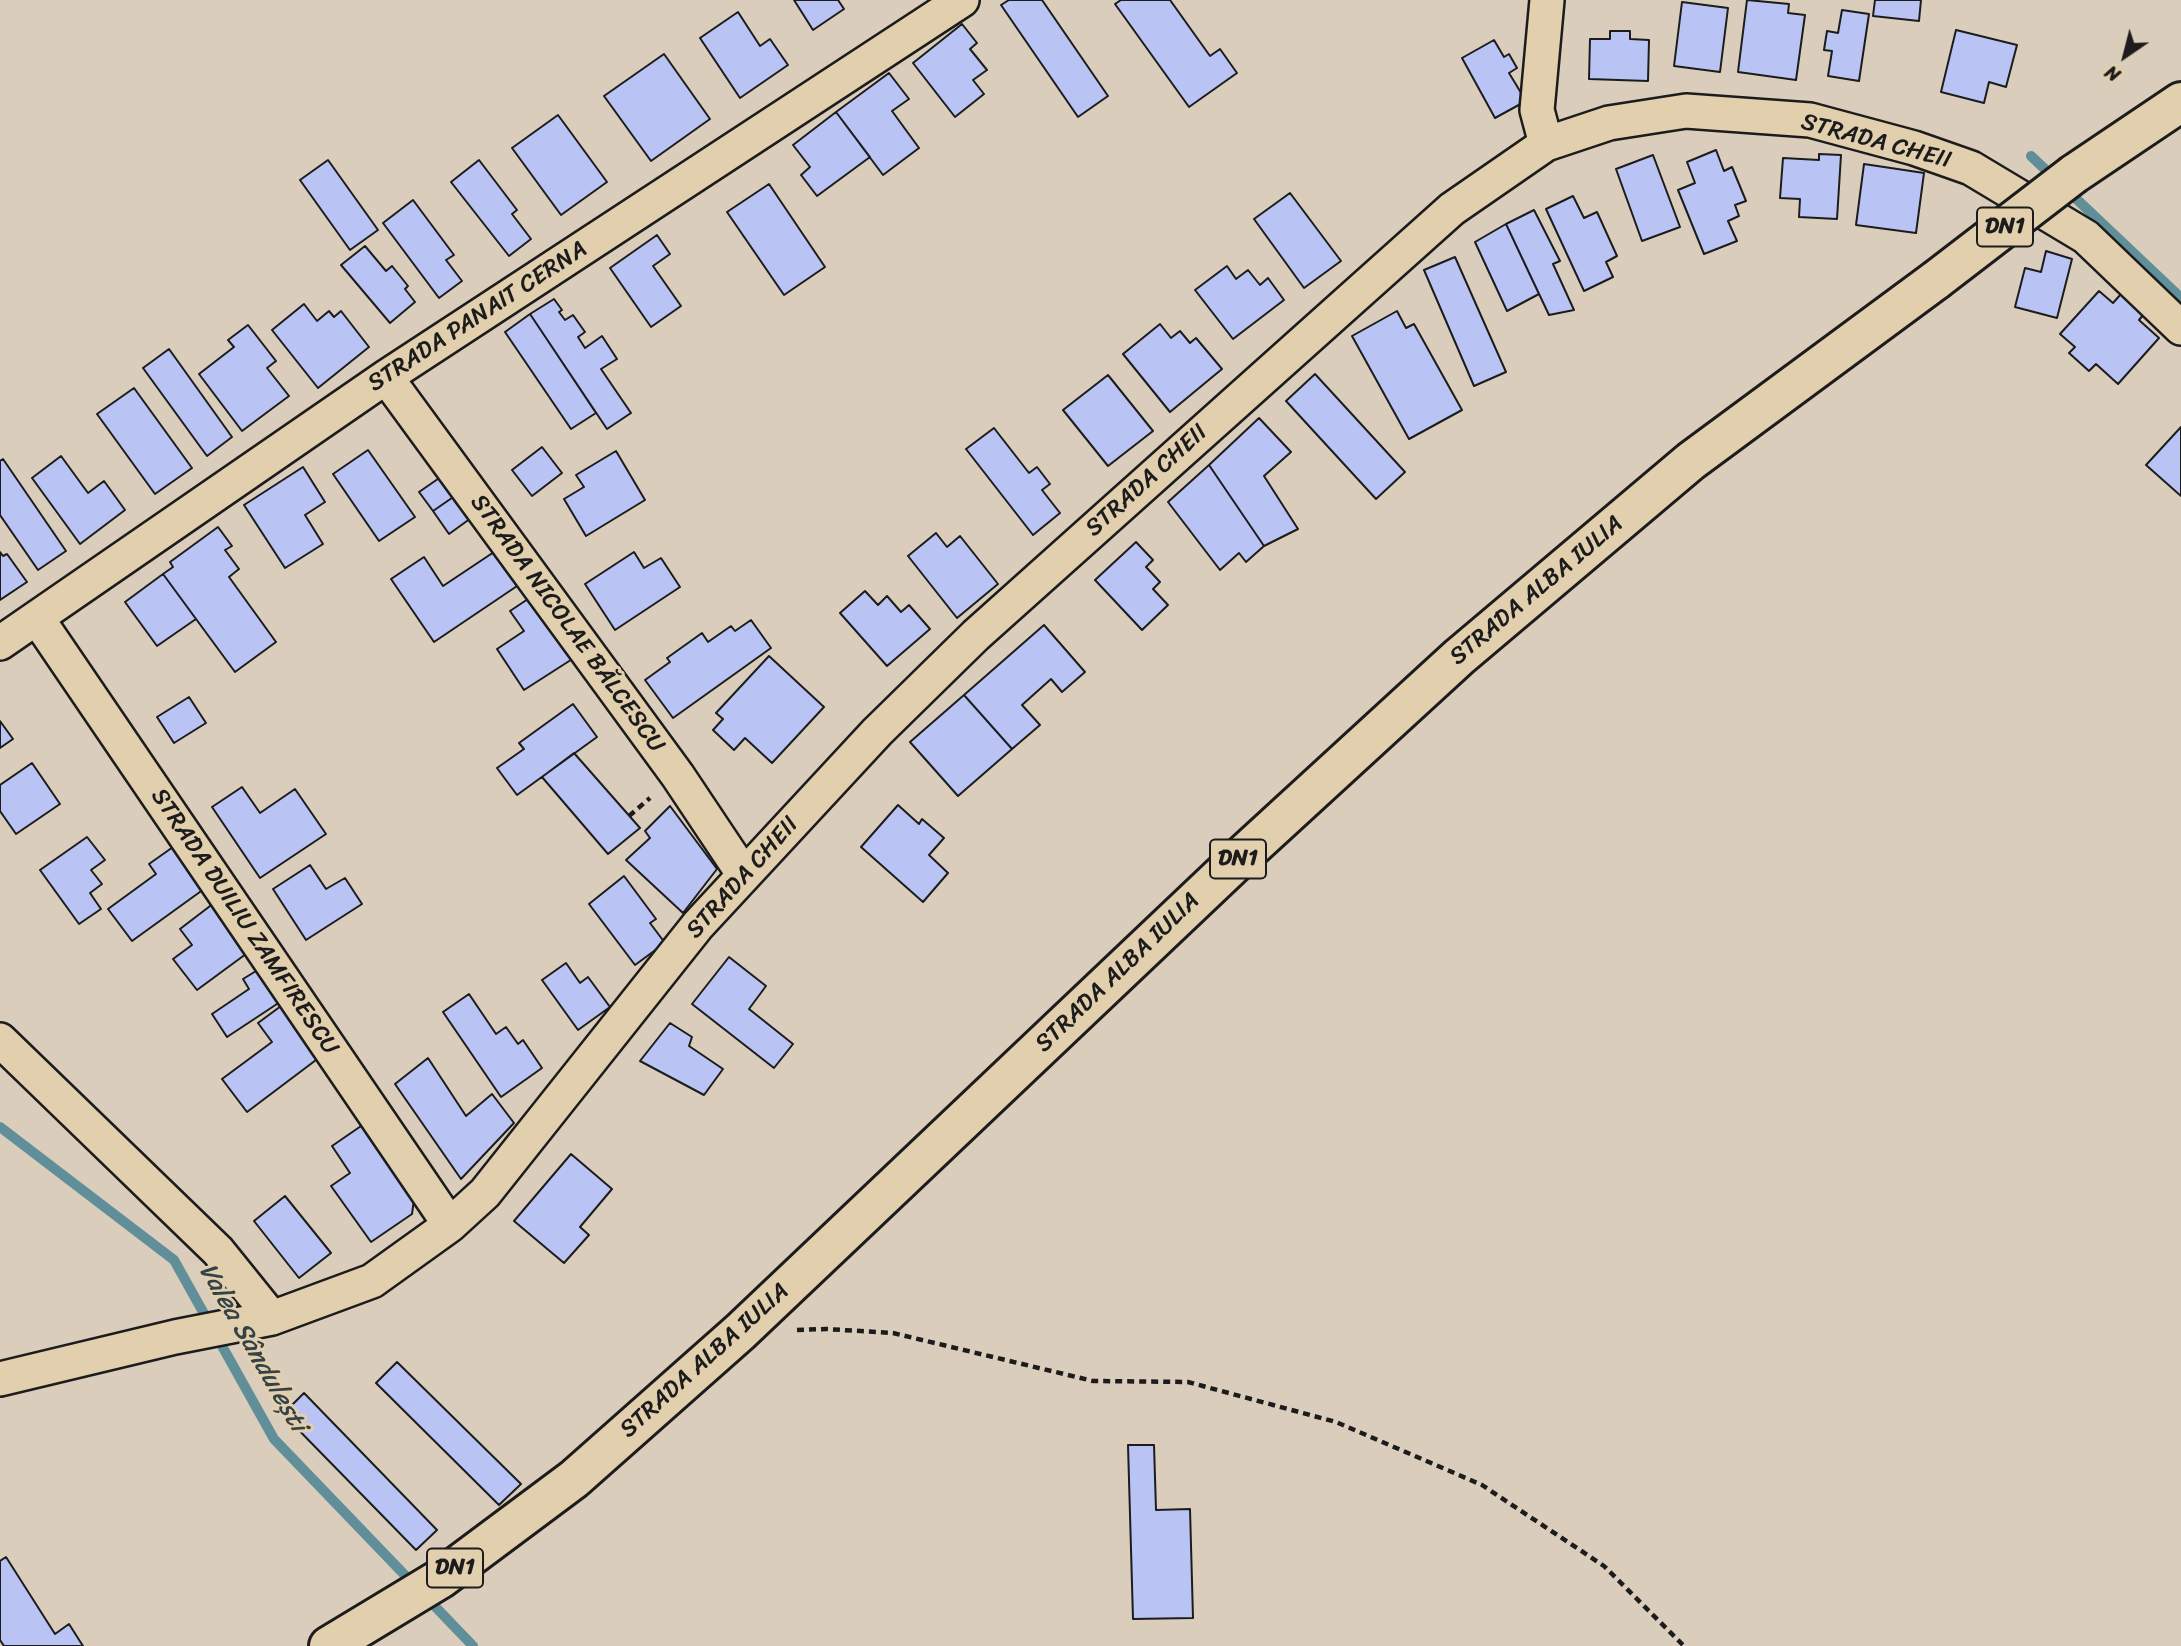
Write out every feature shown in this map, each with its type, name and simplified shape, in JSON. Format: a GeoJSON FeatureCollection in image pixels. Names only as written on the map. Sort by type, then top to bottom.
{"type":"FeatureCollection","features":[{"type":"Feature","properties":{"kind":"main road","name":"STRADA ALBA IULIA"},"geometry":{"type":"LineString","coordinates":[[329,1646],[440,1579],[574,1479],[740,1332],[1242,856],[1459,657],[1690,461],[1936,280],[2074,174],[2181,102]]}},
{"type":"Feature","properties":{"kind":"street","name":"STRADA PANAIT CERNA"},"geometry":{"type":"LineString","coordinates":[[0,643],[386,377],[962,0]]}},
{"type":"Feature","properties":{"kind":"street"},"geometry":{"type":"LineString","coordinates":[[1546,144],[1537,110],[1547,0]]}},
{"type":"Feature","properties":{"kind":"street","name":"STRADA CHEII"},"geometry":{"type":"LineString","coordinates":[[0,1380],[175,1337],[256,1322],[372,1281],[450,1225],[485,1193],[698,925],[877,732],[976,635],[1452,209],[1546,144],[1609,123],[1686,111],[1810,120],[1914,148],[1971,168],[2086,237],[2181,328]]}},
{"type":"Feature","properties":{"kind":"street","name":"STRADA NICOLAE BĂLCESCU"},"geometry":{"type":"LineString","coordinates":[[386,377],[678,776],[744,875]]}},
{"type":"Feature","properties":{"kind":"street","name":"STRADA DUILIU ZAMFIRESCU"},"geometry":{"type":"LineString","coordinates":[[37,618],[450,1225]]}},
{"type":"Feature","properties":{"kind":"street"},"geometry":{"type":"LineString","coordinates":[[0,1040],[218,1251],[256,1322]]}},
{"type":"Feature","properties":{"kind":"path"},"geometry":{"type":"LineString","coordinates":[[740,1332],[826,1329],[893,1333],[1093,1381],[1188,1382],[1336,1422],[1482,1485],[1604,1566],[1684,1646]]}},
{"type":"Feature","properties":{"kind":"building"},"geometry":{"type":"Polygon","coordinates":[[[794,0],[838,0],[844,9],[813,30],[794,0]]]}},
{"type":"Feature","properties":{"kind":"building"},"geometry":{"type":"Polygon","coordinates":[[[1009,0],[1042,0],[1108,96],[1078,117],[1001,5],[1009,0]]]}},
{"type":"Feature","properties":{"kind":"building"},"geometry":{"type":"Polygon","coordinates":[[[1121,0],[1170,0],[1210,56],[1220,49],[1237,73],[1189,107],[1115,4],[1121,0]]]}},
{"type":"Feature","properties":{"kind":"building"},"geometry":{"type":"Polygon","coordinates":[[[1747,0],[1789,4],[1788,13],[1805,15],[1796,80],[1738,72],[1747,0]]]}},
{"type":"Feature","properties":{"kind":"building"},"geometry":{"type":"Polygon","coordinates":[[[1875,0],[1921,0],[1919,21],[1873,16],[1875,0]]]}},
{"type":"Feature","properties":{"kind":"building"},"geometry":{"type":"Polygon","coordinates":[[[1682,2],[1728,8],[1720,72],[1674,66],[1682,2]]]}},
{"type":"Feature","properties":{"kind":"building"},"geometry":{"type":"Polygon","coordinates":[[[1842,10],[1869,14],[1859,81],[1828,76],[1832,51],[1824,50],[1827,31],[1838,33],[1842,10]]]}},
{"type":"Feature","properties":{"kind":"building"},"geometry":{"type":"Polygon","coordinates":[[[738,12],[760,46],[770,39],[788,65],[740,98],[700,38],[738,12]]]}},
{"type":"Feature","properties":{"kind":"building"},"geometry":{"type":"Polygon","coordinates":[[[962,24],[977,43],[970,49],[987,70],[973,80],[984,94],[955,117],[913,63],[962,24]]]}},
{"type":"Feature","properties":{"kind":"building"},"geometry":{"type":"Polygon","coordinates":[[[1956,30],[2017,45],[2006,87],[1989,82],[1984,103],[1941,92],[1956,30]]]}},
{"type":"Feature","properties":{"kind":"building"},"geometry":{"type":"Polygon","coordinates":[[[1610,31],[1630,31],[1630,39],[1649,40],[1648,81],[1589,79],[1590,39],[1610,39],[1610,31]]]}},
{"type":"Feature","properties":{"kind":"building"},"geometry":{"type":"Polygon","coordinates":[[[1494,40],[1504,57],[1509,54],[1517,68],[1509,73],[1526,101],[1495,118],[1462,58],[1494,40]]]}},
{"type":"Feature","properties":{"kind":"building"},"geometry":{"type":"Polygon","coordinates":[[[664,54],[710,119],[651,161],[604,96],[664,54]]]}},
{"type":"Feature","properties":{"kind":"building"},"geometry":{"type":"Polygon","coordinates":[[[889,73],[909,99],[892,111],[919,148],[883,175],[836,112],[889,73]]]}},
{"type":"Feature","properties":{"kind":"building"},"geometry":{"type":"Polygon","coordinates":[[[836,112],[870,157],[817,196],[801,175],[810,167],[793,145],[836,112]]]}},
{"type":"Feature","properties":{"kind":"building"},"geometry":{"type":"Polygon","coordinates":[[[558,115],[607,182],[561,215],[512,148],[558,115]]]}},
{"type":"Feature","properties":{"kind":"building"},"geometry":{"type":"Polygon","coordinates":[[[1716,150],[1724,171],[1732,167],[1746,201],[1735,205],[1739,216],[1728,221],[1737,241],[1704,254],[1678,190],[1695,183],[1687,162],[1716,150]]]}},
{"type":"Feature","properties":{"kind":"building"},"geometry":{"type":"Polygon","coordinates":[[[1819,154],[1841,155],[1837,219],[1799,217],[1800,199],[1780,198],[1783,158],[1819,160],[1819,154]]]}},
{"type":"Feature","properties":{"kind":"building"},"geometry":{"type":"Polygon","coordinates":[[[1653,155],[1680,227],[1642,241],[1616,169],[1653,155]]]}},
{"type":"Feature","properties":{"kind":"building"},"geometry":{"type":"Polygon","coordinates":[[[328,160],[378,230],[350,250],[300,180],[328,160]]]}},
{"type":"Feature","properties":{"kind":"building"},"geometry":{"type":"Polygon","coordinates":[[[479,160],[517,210],[512,214],[531,239],[509,256],[451,182],[479,160]]]}},
{"type":"Feature","properties":{"kind":"building"},"geometry":{"type":"Polygon","coordinates":[[[1864,164],[1924,173],[1916,233],[1856,225],[1864,164]]]}},
{"type":"Feature","properties":{"kind":"building"},"geometry":{"type":"Polygon","coordinates":[[[769,184],[825,267],[784,295],[727,212],[769,184]]]}},
{"type":"Feature","properties":{"kind":"building"},"geometry":{"type":"Polygon","coordinates":[[[1290,193],[1341,261],[1304,288],[1254,219],[1290,193]]]}},
{"type":"Feature","properties":{"kind":"building"},"geometry":{"type":"Polygon","coordinates":[[[1573,196],[1584,218],[1597,212],[1617,256],[1606,262],[1613,277],[1584,291],[1546,209],[1573,196]]]}},
{"type":"Feature","properties":{"kind":"building"},"geometry":{"type":"Polygon","coordinates":[[[413,200],[454,255],[446,260],[462,281],[439,298],[383,223],[413,200]]]}},
{"type":"Feature","properties":{"kind":"building"},"geometry":{"type":"Polygon","coordinates":[[[1534,210],[1560,261],[1553,264],[1574,310],[1549,315],[1506,224],[1534,210]]]}},
{"type":"Feature","properties":{"kind":"building"},"geometry":{"type":"Polygon","coordinates":[[[1506,224],[1539,294],[1507,311],[1475,242],[1506,224]]]}},
{"type":"Feature","properties":{"kind":"building"},"geometry":{"type":"Polygon","coordinates":[[[657,235],[670,254],[653,266],[681,306],[651,327],[610,268],[657,235]]]}},
{"type":"Feature","properties":{"kind":"building"},"geometry":{"type":"Polygon","coordinates":[[[365,246],[386,271],[392,266],[408,286],[405,289],[415,302],[390,323],[341,265],[365,246]]]}},
{"type":"Feature","properties":{"kind":"building"},"geometry":{"type":"Polygon","coordinates":[[[2046,251],[2072,259],[2057,318],[2015,307],[2025,268],[2041,272],[2046,251]]]}},
{"type":"Feature","properties":{"kind":"building"},"geometry":{"type":"Polygon","coordinates":[[[1455,257],[1506,372],[1474,386],[1424,270],[1455,257]]]}},
{"type":"Feature","properties":{"kind":"building"},"geometry":{"type":"Polygon","coordinates":[[[1227,266],[1236,279],[1248,270],[1260,285],[1268,278],[1284,300],[1233,339],[1195,290],[1227,266]]]}},
{"type":"Feature","properties":{"kind":"building"},"geometry":{"type":"Polygon","coordinates":[[[2099,291],[2113,303],[2121,294],[2144,314],[2139,320],[2159,338],[2118,384],[2096,364],[2089,371],[2069,353],[2075,347],[2060,334],[2099,291]]]}},
{"type":"Feature","properties":{"kind":"building"},"geometry":{"type":"Polygon","coordinates":[[[554,299],[565,320],[573,315],[585,332],[578,337],[585,348],[602,336],[617,359],[601,369],[631,413],[607,429],[530,314],[554,299]]]}},
{"type":"Feature","properties":{"kind":"building"},"geometry":{"type":"Polygon","coordinates":[[[304,304],[317,321],[329,311],[334,317],[341,311],[369,347],[318,388],[272,330],[304,304]]]}},
{"type":"Feature","properties":{"kind":"building"},"geometry":{"type":"Polygon","coordinates":[[[1397,311],[1406,328],[1414,324],[1462,410],[1409,439],[1352,336],[1397,311]]]}},
{"type":"Feature","properties":{"kind":"building"},"geometry":{"type":"Polygon","coordinates":[[[530,314],[596,413],[571,429],[505,332],[530,314]]]}},
{"type":"Feature","properties":{"kind":"building"},"geometry":{"type":"Polygon","coordinates":[[[1160,324],[1171,338],[1180,331],[1190,343],[1196,338],[1222,369],[1170,412],[1123,354],[1160,324]]]}},
{"type":"Feature","properties":{"kind":"building"},"geometry":{"type":"Polygon","coordinates":[[[248,325],[276,361],[267,368],[289,396],[242,431],[199,374],[234,347],[228,340],[248,325]]]}},
{"type":"Feature","properties":{"kind":"building"},"geometry":{"type":"Polygon","coordinates":[[[169,349],[232,437],[207,456],[143,368],[169,349]]]}},
{"type":"Feature","properties":{"kind":"building"},"geometry":{"type":"Polygon","coordinates":[[[1315,374],[1405,472],[1376,499],[1286,401],[1315,374]]]}},
{"type":"Feature","properties":{"kind":"building"},"geometry":{"type":"Polygon","coordinates":[[[1108,375],[1153,431],[1108,466],[1063,410],[1108,375]]]}},
{"type":"Feature","properties":{"kind":"building"},"geometry":{"type":"Polygon","coordinates":[[[134,388],[192,468],[155,494],[97,414],[134,388]]]}},
{"type":"Feature","properties":{"kind":"building"},"geometry":{"type":"Polygon","coordinates":[[[1259,418],[1291,452],[1264,476],[1298,529],[1264,546],[1209,465],[1259,418]]]}},
{"type":"Feature","properties":{"kind":"building"},"geometry":{"type":"Polygon","coordinates":[[[2181,427],[2181,496],[2146,465],[2181,427]]]}},
{"type":"Feature","properties":{"kind":"building"},"geometry":{"type":"Polygon","coordinates":[[[994,428],[1029,473],[1037,467],[1050,484],[1042,490],[1060,513],[1033,535],[966,449],[994,428]]]}},
{"type":"Feature","properties":{"kind":"building"},"geometry":{"type":"Polygon","coordinates":[[[542,447],[562,473],[532,496],[512,470],[542,447]]]}},
{"type":"Feature","properties":{"kind":"building"},"geometry":{"type":"Polygon","coordinates":[[[368,450],[415,517],[379,541],[333,474],[368,450]]]}},
{"type":"Feature","properties":{"kind":"building"},"geometry":{"type":"Polygon","coordinates":[[[616,451],[645,500],[586,536],[564,499],[584,487],[576,475],[616,451]]]}},
{"type":"Feature","properties":{"kind":"building"},"geometry":{"type":"Polygon","coordinates":[[[61,456],[88,493],[104,481],[125,510],[80,544],[32,478],[61,456]]]}},
{"type":"Feature","properties":{"kind":"building"},"geometry":{"type":"Polygon","coordinates":[[[3,459],[66,551],[38,570],[0,515],[0,461],[3,459]]]}},
{"type":"Feature","properties":{"kind":"building"},"geometry":{"type":"Polygon","coordinates":[[[1209,465],[1264,546],[1246,562],[1239,553],[1220,570],[1168,502],[1209,465]]]}},
{"type":"Feature","properties":{"kind":"building"},"geometry":{"type":"Polygon","coordinates":[[[303,467],[325,502],[305,515],[323,544],[285,568],[244,505],[303,467]]]}},
{"type":"Feature","properties":{"kind":"building"},"geometry":{"type":"Polygon","coordinates":[[[448,472],[462,491],[433,511],[419,492],[448,472]]]}},
{"type":"Feature","properties":{"kind":"building"},"geometry":{"type":"Polygon","coordinates":[[[462,491],[478,513],[449,534],[433,511],[462,491]]]}},
{"type":"Feature","properties":{"kind":"building"},"geometry":{"type":"Polygon","coordinates":[[[218,527],[232,546],[225,550],[239,569],[229,577],[276,642],[235,672],[163,574],[173,567],[170,562],[218,527]]]}},
{"type":"Feature","properties":{"kind":"building"},"geometry":{"type":"Polygon","coordinates":[[[936,533],[947,547],[960,536],[998,584],[957,618],[908,556],[936,533]]]}},
{"type":"Feature","properties":{"kind":"building"},"geometry":{"type":"Polygon","coordinates":[[[1136,542],[1153,560],[1146,567],[1160,582],[1153,589],[1168,605],[1142,630],[1095,580],[1136,542]]]}},
{"type":"Feature","properties":{"kind":"building"},"geometry":{"type":"Polygon","coordinates":[[[500,548],[523,582],[434,642],[391,579],[424,557],[443,586],[500,548]]]}},
{"type":"Feature","properties":{"kind":"building"},"geometry":{"type":"Polygon","coordinates":[[[0,552],[3,556],[7,554],[27,582],[0,600],[0,552]]]}},
{"type":"Feature","properties":{"kind":"building"},"geometry":{"type":"Polygon","coordinates":[[[634,552],[644,568],[661,558],[680,587],[615,630],[585,584],[634,552]]]}},
{"type":"Feature","properties":{"kind":"building"},"geometry":{"type":"Polygon","coordinates":[[[163,574],[196,619],[157,646],[125,602],[163,574]]]}},
{"type":"Feature","properties":{"kind":"building"},"geometry":{"type":"Polygon","coordinates":[[[865,591],[878,605],[887,596],[901,612],[909,605],[930,629],[887,666],[840,613],[865,591]]]}},
{"type":"Feature","properties":{"kind":"building"},"geometry":{"type":"Polygon","coordinates":[[[537,593],[577,656],[524,690],[497,649],[524,631],[510,611],[537,593]]]}},
{"type":"Feature","properties":{"kind":"building"},"geometry":{"type":"Polygon","coordinates":[[[751,620],[771,648],[673,718],[645,680],[670,662],[667,658],[702,633],[708,642],[731,626],[735,631],[751,620]]]}},
{"type":"Feature","properties":{"kind":"building"},"geometry":{"type":"Polygon","coordinates":[[[1044,625],[1085,672],[1062,692],[1051,679],[1022,705],[1040,725],[1012,749],[964,695],[1044,625]]]}},
{"type":"Feature","properties":{"kind":"building"},"geometry":{"type":"Polygon","coordinates":[[[769,656],[824,707],[772,763],[745,738],[734,750],[713,730],[723,719],[716,713],[769,656]]]}},
{"type":"Feature","properties":{"kind":"building"},"geometry":{"type":"Polygon","coordinates":[[[964,695],[1012,749],[958,796],[910,742],[964,695]]]}},
{"type":"Feature","properties":{"kind":"building"},"geometry":{"type":"Polygon","coordinates":[[[189,697],[206,723],[174,743],[157,717],[189,697]]]}},
{"type":"Feature","properties":{"kind":"building"},"geometry":{"type":"Polygon","coordinates":[[[573,704],[597,737],[517,795],[497,768],[524,749],[519,743],[573,704]]]}},
{"type":"Feature","properties":{"kind":"building"},"geometry":{"type":"Polygon","coordinates":[[[0,721],[13,739],[0,748],[0,721]]]}},
{"type":"Feature","properties":{"kind":"building"},"geometry":{"type":"Polygon","coordinates":[[[574,753],[640,828],[608,854],[542,777],[574,753]]]}},
{"type":"Feature","properties":{"kind":"building"},"geometry":{"type":"Polygon","coordinates":[[[32,763],[60,804],[16,834],[0,811],[0,785],[32,763]]]}},
{"type":"Feature","properties":{"kind":"building"},"geometry":{"type":"Polygon","coordinates":[[[242,787],[260,813],[295,789],[326,834],[260,878],[212,807],[242,787]]]}},
{"type":"Feature","properties":{"kind":"building"},"geometry":{"type":"Polygon","coordinates":[[[898,805],[919,824],[922,819],[944,838],[929,855],[948,873],[923,902],[861,847],[898,805]]]}},
{"type":"Feature","properties":{"kind":"building"},"geometry":{"type":"Polygon","coordinates":[[[670,806],[717,869],[683,913],[626,860],[650,838],[645,831],[670,806]]]}},
{"type":"Feature","properties":{"kind":"building"},"geometry":{"type":"Polygon","coordinates":[[[87,837],[105,860],[91,870],[102,884],[90,893],[101,909],[79,924],[40,870],[87,837]]]}},
{"type":"Feature","properties":{"kind":"building"},"geometry":{"type":"Polygon","coordinates":[[[173,847],[204,889],[132,941],[108,909],[156,874],[149,864],[173,847]]]}},
{"type":"Feature","properties":{"kind":"building"},"geometry":{"type":"Polygon","coordinates":[[[310,865],[326,889],[345,878],[362,904],[306,940],[273,889],[310,865]]]}},
{"type":"Feature","properties":{"kind":"building"},"geometry":{"type":"Polygon","coordinates":[[[624,876],[656,919],[650,923],[665,943],[635,965],[589,904],[624,876]]]}},
{"type":"Feature","properties":{"kind":"building"},"geometry":{"type":"Polygon","coordinates":[[[214,903],[250,951],[197,990],[173,959],[192,945],[180,929],[214,903]]]}},
{"type":"Feature","properties":{"kind":"building"},"geometry":{"type":"Polygon","coordinates":[[[729,957],[766,986],[749,1009],[793,1044],[774,1068],[692,1004],[729,957]]]}},
{"type":"Feature","properties":{"kind":"building"},"geometry":{"type":"Polygon","coordinates":[[[566,963],[580,983],[588,977],[610,1007],[578,1030],[542,980],[566,963]]]}},
{"type":"Feature","properties":{"kind":"building"},"geometry":{"type":"Polygon","coordinates":[[[261,968],[283,1000],[227,1037],[212,1014],[249,989],[243,979],[261,968]]]}},
{"type":"Feature","properties":{"kind":"building"},"geometry":{"type":"Polygon","coordinates":[[[469,994],[496,1034],[506,1027],[518,1044],[523,1040],[542,1068],[501,1097],[443,1012],[469,994]]]}},
{"type":"Feature","properties":{"kind":"building"},"geometry":{"type":"Polygon","coordinates":[[[281,1006],[320,1057],[247,1112],[222,1079],[272,1042],[258,1023],[281,1006]]]}},
{"type":"Feature","properties":{"kind":"building"},"geometry":{"type":"Polygon","coordinates":[[[670,1023],[692,1037],[689,1046],[723,1069],[704,1095],[640,1061],[670,1023]]]}},
{"type":"Feature","properties":{"kind":"building"},"geometry":{"type":"Polygon","coordinates":[[[428,1058],[466,1116],[492,1094],[514,1123],[461,1179],[395,1084],[428,1058]]]}},
{"type":"Feature","properties":{"kind":"building"},"geometry":{"type":"Polygon","coordinates":[[[364,1124],[415,1192],[412,1214],[371,1242],[331,1186],[350,1173],[332,1146],[364,1124]]]}},
{"type":"Feature","properties":{"kind":"building"},"geometry":{"type":"Polygon","coordinates":[[[571,1154],[612,1189],[580,1227],[589,1235],[564,1263],[514,1221],[571,1154]]]}},
{"type":"Feature","properties":{"kind":"building"},"geometry":{"type":"Polygon","coordinates":[[[285,1196],[331,1253],[299,1278],[254,1221],[285,1196]]]}},
{"type":"Feature","properties":{"kind":"building"},"geometry":{"type":"Polygon","coordinates":[[[397,1362],[521,1484],[499,1505],[376,1383],[397,1362]]]}},
{"type":"Feature","properties":{"kind":"building"},"geometry":{"type":"Polygon","coordinates":[[[304,1393],[437,1530],[416,1550],[283,1414],[304,1393]]]}},
{"type":"Feature","properties":{"kind":"building"},"geometry":{"type":"Polygon","coordinates":[[[1128,1445],[1154,1445],[1156,1510],[1190,1509],[1193,1618],[1133,1619],[1128,1445]]]}},
{"type":"Feature","properties":{"kind":"building"},"geometry":{"type":"Polygon","coordinates":[[[6,1557],[55,1634],[69,1624],[83,1646],[4,1646],[0,1640],[0,1561],[6,1557]]]}},
{"type":"Feature","properties":{"kind":"waterway"},"geometry":{"type":"LineString","coordinates":[[2031,156],[2181,298]]}},
{"type":"Feature","properties":{"kind":"waterway","name":"Valea Sândulești"},"geometry":{"type":"LineString","coordinates":[[0,1127],[174,1260],[274,1439],[473,1646]]}}]}
